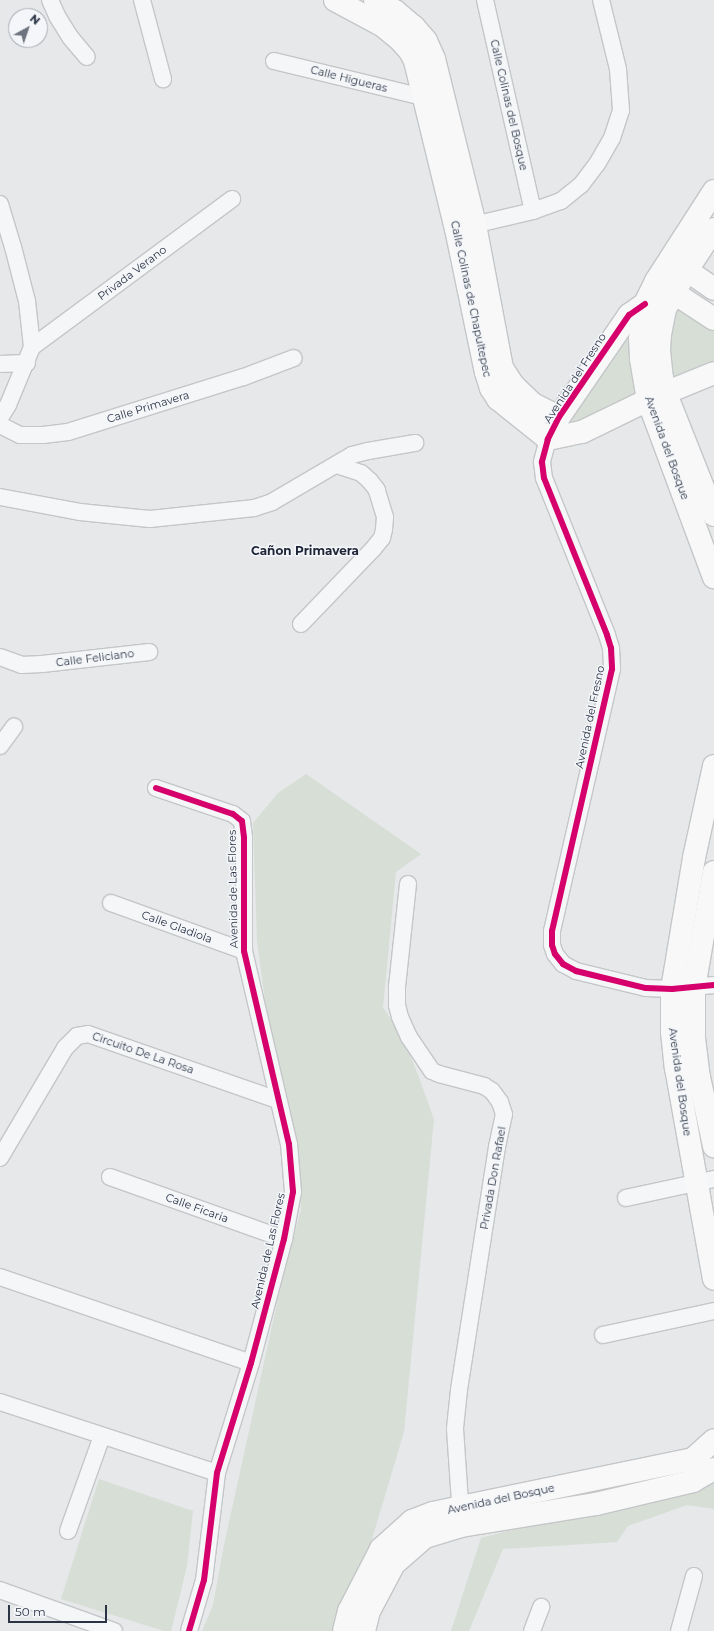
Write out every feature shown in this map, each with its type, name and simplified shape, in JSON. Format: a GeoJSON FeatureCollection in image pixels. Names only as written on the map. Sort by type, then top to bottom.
{"type":"FeatureCollection","features":[{"type":"Feature","properties":{"kind":"street"},"geometry":{"type":"LineString","coordinates":[[50,0],[57,16],[70,37],[87,57]]}},
{"type":"Feature","properties":{"kind":"street"},"geometry":{"type":"LineString","coordinates":[[142,0],[163,79]]}},
{"type":"Feature","properties":{"kind":"street","name":"Calle Colinas de Chapultepec"},"geometry":{"type":"LineString","coordinates":[[335,0],[395,11],[414,27],[426,41],[434,59],[442,86],[465,227],[486,372],[491,388],[498,399],[512,412],[548,439]]}},
{"type":"Feature","properties":{"kind":"street","name":"Calle Colinas del Bosque"},"geometry":{"type":"LineString","coordinates":[[485,0],[533,210]]}},
{"type":"Feature","properties":{"kind":"street"},"geometry":{"type":"LineString","coordinates":[[465,227],[533,210],[561,201],[581,186],[597,164],[612,138],[621,110],[618,69],[601,0]]}},
{"type":"Feature","properties":{"kind":"street","name":"Calle Colinas de Chapultepec"},"geometry":{"type":"LineString","coordinates":[[368,5],[383,26],[410,51],[415,61],[423,97],[465,227],[502,368],[513,385],[533,404],[558,417]]}},
{"type":"Feature","properties":{"kind":"street","name":"Calle Higueras"},"geometry":{"type":"LineString","coordinates":[[274,61],[423,97]]}},
{"type":"Feature","properties":{"kind":"street","name":"Avenida del Bosque"},"geometry":{"type":"LineString","coordinates":[[714,191],[669,258],[656,281],[645,304],[640,338],[641,358],[657,397],[714,515]]}},
{"type":"Feature","properties":{"kind":"street","name":"Privada Verano"},"geometry":{"type":"LineString","coordinates":[[32,348],[232,199]]}},
{"type":"Feature","properties":{"kind":"street"},"geometry":{"type":"LineString","coordinates":[[0,204],[7,248],[27,301],[32,348],[27,363],[8,405],[0,418]]}},
{"type":"Feature","properties":{"kind":"street","name":"Avenida del Bosque"},"geometry":{"type":"LineString","coordinates":[[714,229],[687,270],[665,309],[660,335],[662,378],[657,397],[714,577]]}},
{"type":"Feature","properties":{"kind":"street"},"geometry":{"type":"LineString","coordinates":[[669,258],[714,289]]}},
{"type":"Feature","properties":{"kind":"street"},"geometry":{"type":"LineString","coordinates":[[656,281],[714,319]]}},
{"type":"Feature","properties":{"kind":"street","name":"Avenida del Fresno"},"geometry":{"type":"LineString","coordinates":[[645,304],[629,315],[558,417],[548,439],[542,462],[544,478],[607,635],[611,648],[612,669],[552,931],[552,945],[555,954],[563,964],[576,971],[646,988],[672,989],[704,986]]}},
{"type":"Feature","properties":{"kind":"street","name":"Calle Primavera"},"geometry":{"type":"LineString","coordinates":[[0,425],[20,435],[43,435],[68,432],[244,377],[294,358]]}},
{"type":"Feature","properties":{"kind":"street"},"geometry":{"type":"LineString","coordinates":[[0,364],[27,363]]}},
{"type":"Feature","properties":{"kind":"street"},"geometry":{"type":"LineString","coordinates":[[548,439],[582,432],[657,397],[714,373]]}},
{"type":"Feature","properties":{"kind":"street"},"geometry":{"type":"LineString","coordinates":[[0,497],[80,512],[157,519],[254,508],[272,502],[352,456],[368,451],[415,443]]}},
{"type":"Feature","properties":{"kind":"street"},"geometry":{"type":"LineString","coordinates":[[301,624],[382,538],[384,529],[385,517],[377,490],[361,473],[336,465]]}},
{"type":"Feature","properties":{"kind":"street","name":"Calle Feliciano"},"geometry":{"type":"LineString","coordinates":[[0,657],[22,665],[149,652]]}},
{"type":"Feature","properties":{"kind":"street"},"geometry":{"type":"LineString","coordinates":[[0,746],[14,727]]}},
{"type":"Feature","properties":{"kind":"street","name":"Avenida del Bosque"},"geometry":{"type":"LineString","coordinates":[[714,766],[694,858],[672,989],[672,1032],[676,1068],[705,1181],[714,1279]]}},
{"type":"Feature","properties":{"kind":"street","name":"Avenida de Las Flores"},"geometry":{"type":"LineString","coordinates":[[156,788],[233,814],[242,821],[244,838],[244,951],[289,1144],[293,1192],[284,1240],[251,1363],[217,1473],[204,1580],[190,1631]]}},
{"type":"Feature","properties":{"kind":"street","name":"Avenida del Bosque"},"geometry":{"type":"LineString","coordinates":[[714,872],[704,986],[694,1038],[699,1077],[714,1146]]}},
{"type":"Feature","properties":{"kind":"street","name":"Privada Don Rafael"},"geometry":{"type":"LineString","coordinates":[[408,884],[398,988],[397,1005],[400,1017],[409,1037],[432,1071],[484,1086],[492,1091],[500,1102],[504,1114],[496,1155],[459,1390],[455,1429],[461,1516]]}},
{"type":"Feature","properties":{"kind":"street","name":"Calle Gladiola"},"geometry":{"type":"LineString","coordinates":[[111,902],[244,951]]}},
{"type":"Feature","properties":{"kind":"street","name":"Circuito De La Rosa"},"geometry":{"type":"LineString","coordinates":[[0,1158],[65,1048],[77,1036],[88,1034],[278,1100]]}},
{"type":"Feature","properties":{"kind":"street","name":"Calle Ficaria"},"geometry":{"type":"LineString","coordinates":[[110,1177],[284,1240]]}},
{"type":"Feature","properties":{"kind":"street"},"geometry":{"type":"LineString","coordinates":[[626,1198],[705,1181]]}},
{"type":"Feature","properties":{"kind":"street"},"geometry":{"type":"LineString","coordinates":[[0,1277],[251,1363]]}},
{"type":"Feature","properties":{"kind":"street"},"geometry":{"type":"LineString","coordinates":[[603,1335],[714,1311]]}},
{"type":"Feature","properties":{"kind":"street"},"geometry":{"type":"LineString","coordinates":[[1,1406],[102,1436],[217,1473]]}},
{"type":"Feature","properties":{"kind":"street"},"geometry":{"type":"LineString","coordinates":[[68,1531],[102,1436]]}},
{"type":"Feature","properties":{"kind":"street","name":"Avenida del Bosque"},"geometry":{"type":"LineString","coordinates":[[364,1631],[369,1611],[394,1564],[425,1537],[461,1516],[693,1459],[714,1440]]}},
{"type":"Feature","properties":{"kind":"street","name":"Avenida del Bosque"},"geometry":{"type":"LineString","coordinates":[[344,1631],[349,1611],[381,1549],[412,1521],[433,1514],[461,1516],[596,1504],[693,1481],[714,1470]]}},
{"type":"Feature","properties":{"kind":"street"},"geometry":{"type":"LineString","coordinates":[[679,1631],[694,1576]]}},
{"type":"Feature","properties":{"kind":"street"},"geometry":{"type":"LineString","coordinates":[[0,1590],[114,1631]]}},
{"type":"Feature","properties":{"kind":"street"},"geometry":{"type":"LineString","coordinates":[[532,1631],[541,1607]]}},
{"type":"Feature","properties":{"kind":"shaded area"},"geometry":{"type":"Polygon","coordinates":[[[680,307],[714,328],[714,365],[577,423],[564,425],[632,321],[680,307]]]}},
{"type":"Feature","properties":{"kind":"shaded area"},"geometry":{"type":"Polygon","coordinates":[[[306,774],[421,854],[396,872],[383,1007],[404,1040],[434,1119],[404,1432],[372,1539],[335,1631],[202,1631],[213,1605],[224,1545],[287,1258],[301,1210],[299,1162],[266,1008],[257,941],[253,823],[278,793],[306,774]]]}},
{"type":"Feature","properties":{"kind":"shaded area"},"geometry":{"type":"Polygon","coordinates":[[[99,1479],[193,1511],[187,1566],[171,1631],[164,1631],[61,1599],[99,1479]]]}},
{"type":"Feature","properties":{"kind":"shaded area"},"geometry":{"type":"Polygon","coordinates":[[[714,1479],[714,1509],[687,1505],[628,1526],[617,1542],[503,1549],[469,1631],[451,1631],[481,1538],[507,1531],[572,1518],[714,1479]]]}},
{"type":"Feature","properties":{"kind":"cycle path"},"geometry":{"type":"LineString","coordinates":[[645,304],[629,315],[559,417],[548,439],[542,462],[544,478],[607,635],[611,648],[612,669],[552,931],[552,945],[555,954],[563,964],[576,971],[646,988],[672,989],[714,985]]}},
{"type":"Feature","properties":{"kind":"cycle path"},"geometry":{"type":"LineString","coordinates":[[156,788],[233,814],[242,821],[244,838],[244,951],[289,1144],[293,1192],[284,1239],[251,1363],[217,1473],[204,1580],[189,1631]]}},
{"type":"Feature","properties":{"kind":"district","name":"Cañon Primavera"},"geometry":{"type":"Point","coordinates":[305,551]}}]}
